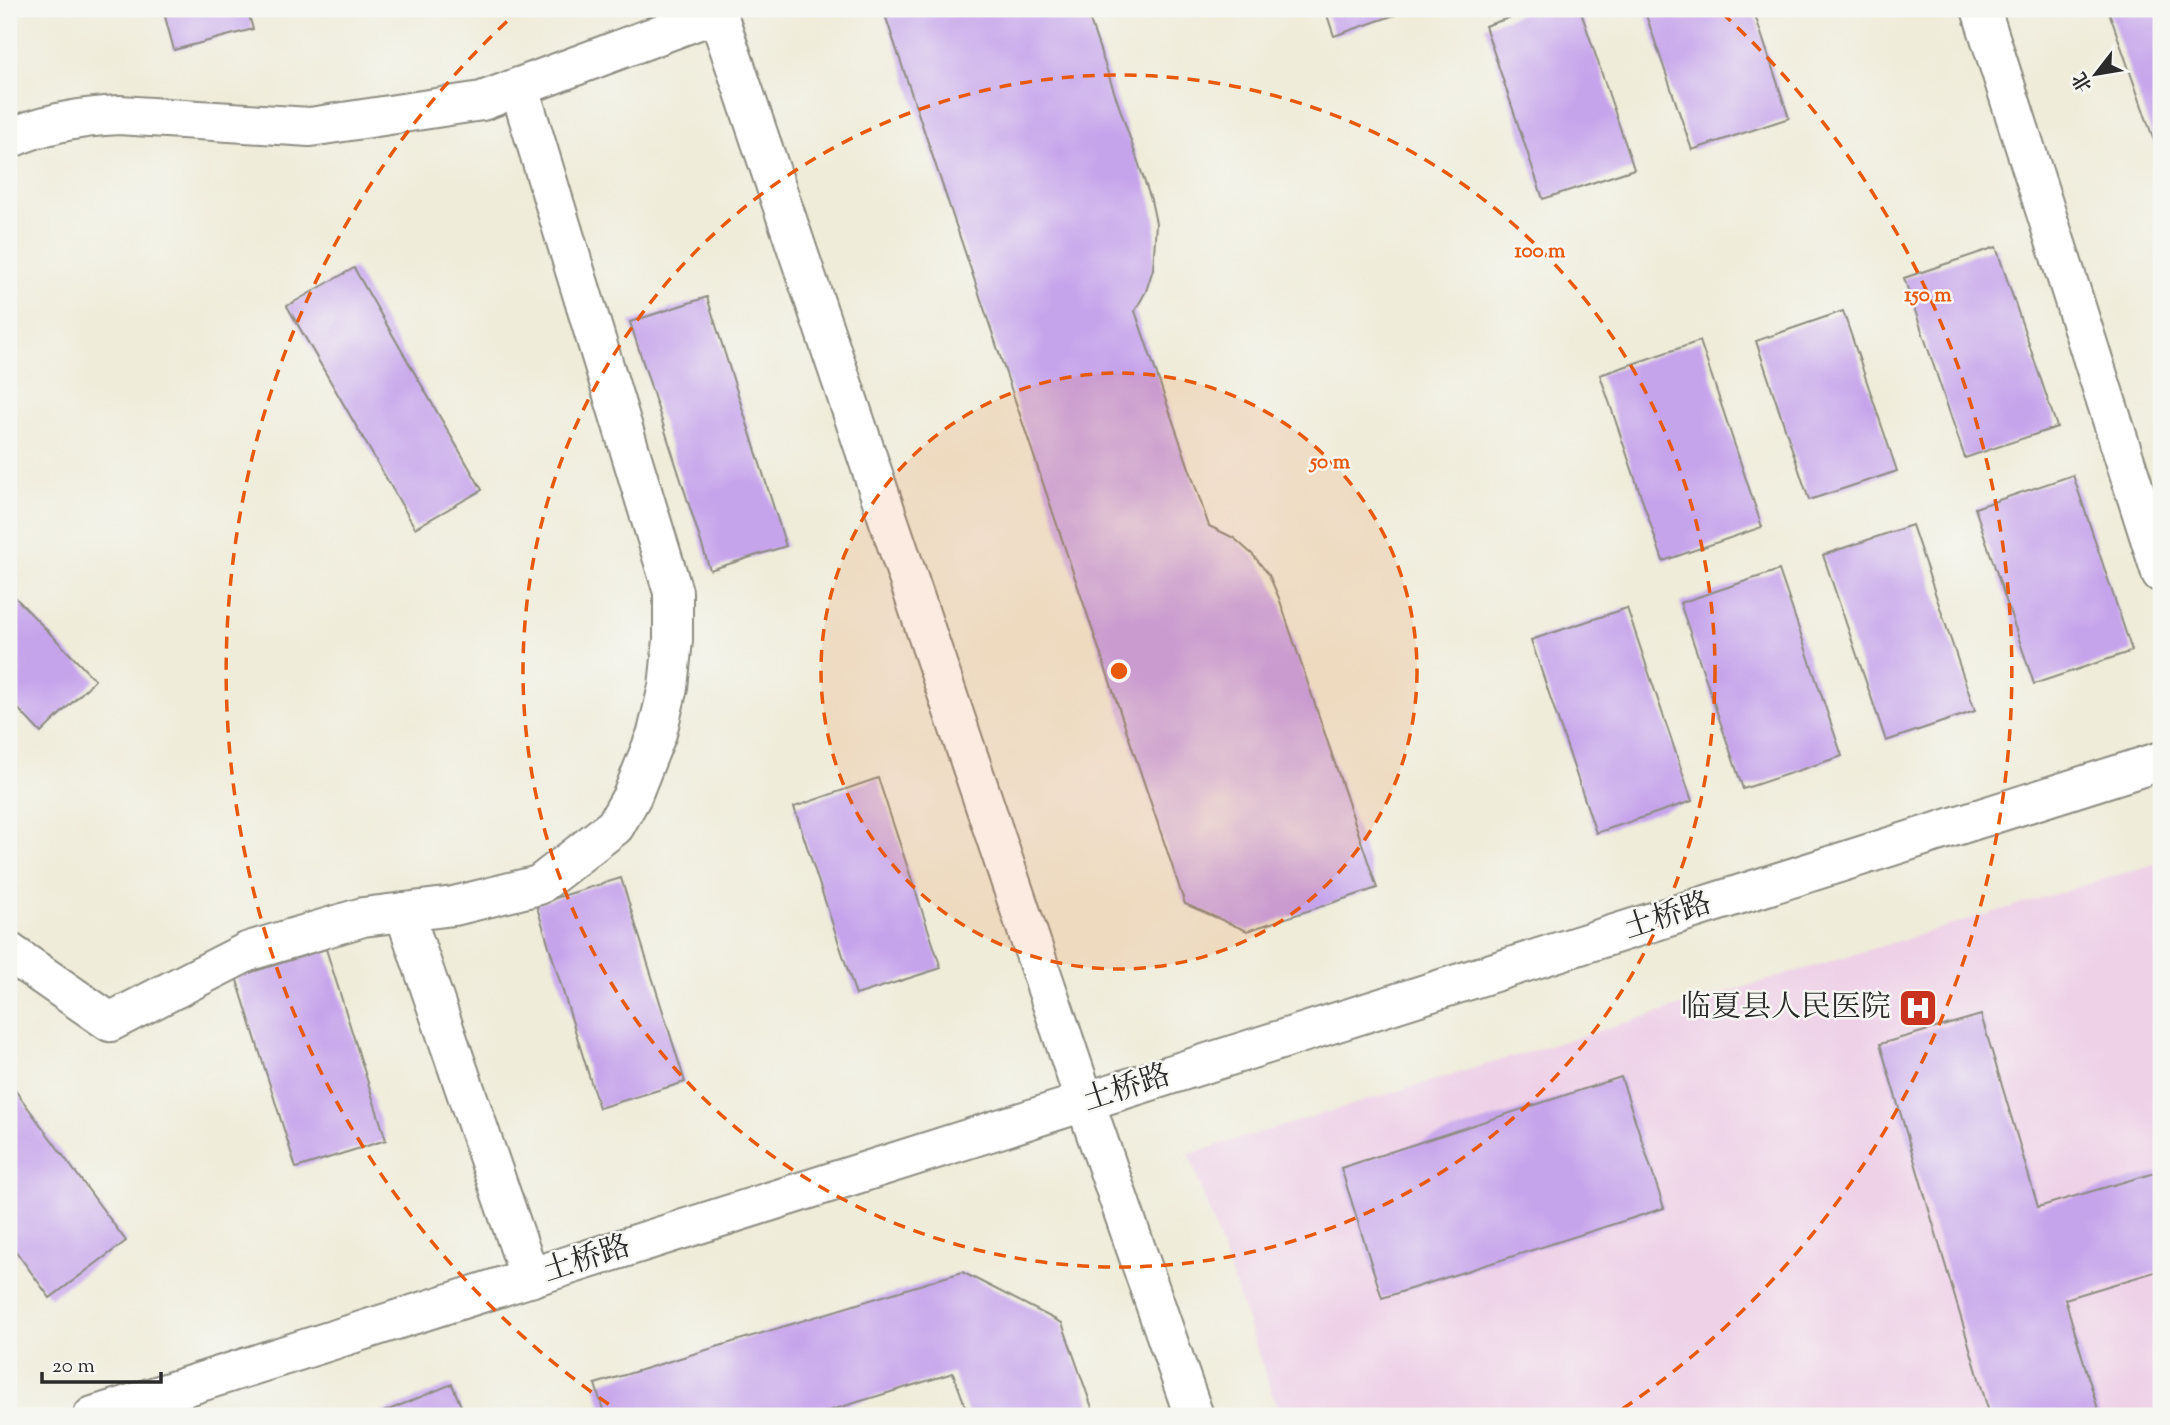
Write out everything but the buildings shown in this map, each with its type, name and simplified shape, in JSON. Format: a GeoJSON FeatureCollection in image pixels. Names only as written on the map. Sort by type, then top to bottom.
{"type":"FeatureCollection","features":[{"type":"Feature","properties":{"kind":"street"},"geometry":{"type":"LineString","coordinates":[[1981,9],[2161,573]]}},
{"type":"Feature","properties":{"kind":"street"},"geometry":{"type":"LineString","coordinates":[[9,139],[58,121],[88,116],[118,115],[310,127],[482,101],[717,11],[1085,1102],[1194,1416]]}},
{"type":"Feature","properties":{"kind":"street"},"geometry":{"type":"LineString","coordinates":[[9,952],[110,1022],[249,951],[363,916],[454,906],[539,885],[615,826],[646,765],[657,733],[668,687],[673,639],[673,592],[519,87]]}},
{"type":"Feature","properties":{"kind":"street","name":"土桥路"},"geometry":{"type":"LineString","coordinates":[[93,1416],[2161,761]]}},
{"type":"Feature","properties":{"kind":"street"},"geometry":{"type":"LineString","coordinates":[[404,912],[530,1278]]}},
{"type":"Feature","properties":{"kind":"shaded area","name":"临夏县人民医院"},"geometry":{"type":"Polygon","coordinates":[[[2161,862],[2161,1416],[1280,1416],[1189,1154],[2161,862]]]}},
{"type":"Feature","properties":{"kind":"place","name":"临夏县人民医院"},"geometry":{"type":"Point","coordinates":[1918,1008]}}]}
